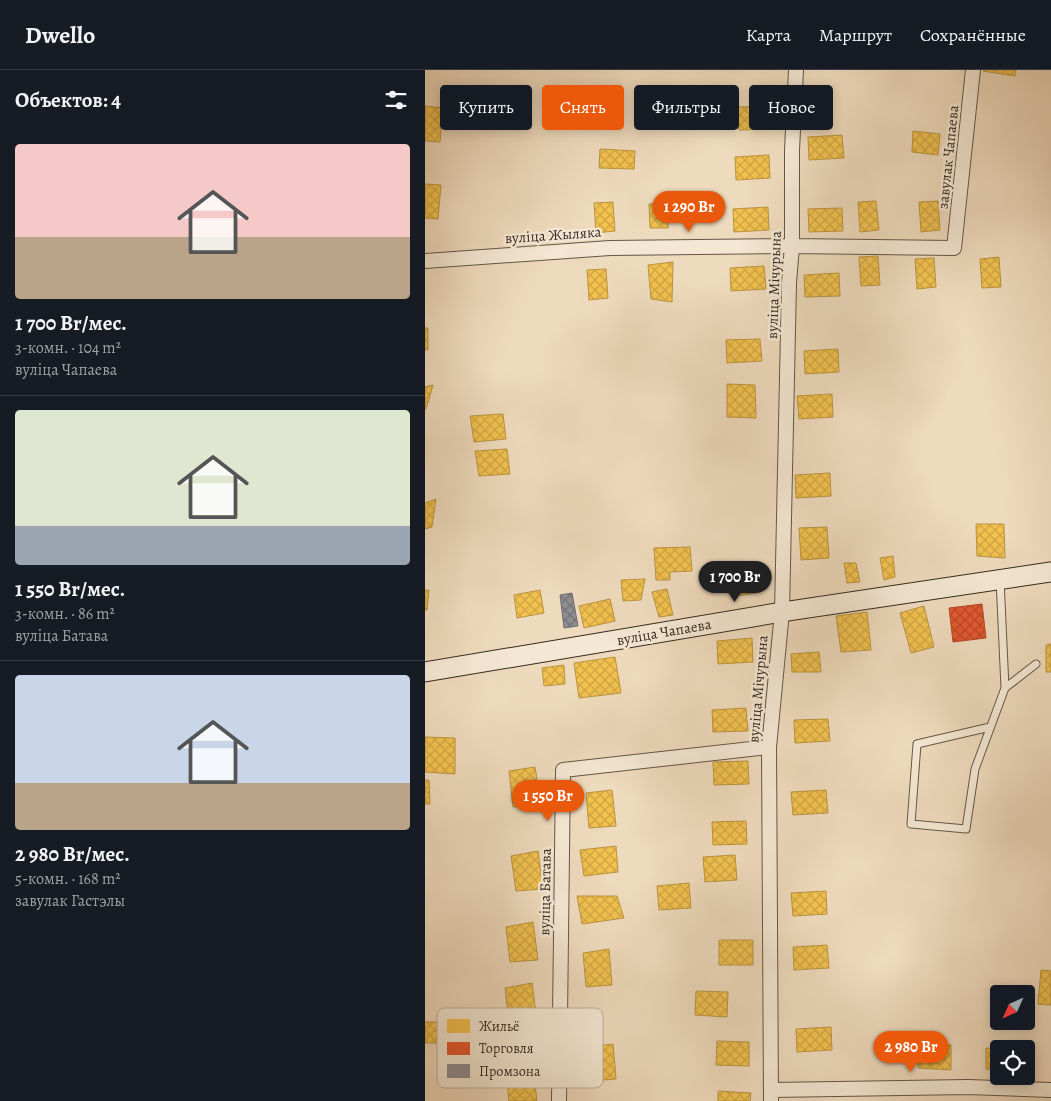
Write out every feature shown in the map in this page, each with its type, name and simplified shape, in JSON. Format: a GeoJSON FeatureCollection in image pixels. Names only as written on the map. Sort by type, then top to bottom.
{"type":"FeatureCollection","features":[{"type":"Feature","properties":{"kind":"street","name":"вуліца Мічурына"},"geometry":{"type":"LineString","coordinates":[[771,1095],[769,747],[782,612],[789,283],[792,246],[792,150],[796,70]]}},
{"type":"Feature","properties":{"kind":"street","name":"завулак Чапаева"},"geometry":{"type":"LineString","coordinates":[[954,248],[973,70]]}},
{"type":"Feature","properties":{"kind":"street","name":"вуліца Жыляка"},"geometry":{"type":"LineString","coordinates":[[425,261],[611,248],[792,246],[954,248]]}},
{"type":"Feature","properties":{"kind":"street","name":"вуліца Чапаева"},"geometry":{"type":"LineString","coordinates":[[425,672],[782,612],[1051,572]]}},
{"type":"Feature","properties":{"kind":"street","name":"вуліца Батава"},"geometry":{"type":"LineString","coordinates":[[560,1008],[563,770],[769,747]]}},
{"type":"Feature","properties":{"kind":"street"},"geometry":{"type":"LineString","coordinates":[[968,1087],[968,1101]]}},
{"type":"Feature","properties":{"kind":"street"},"geometry":{"type":"LineString","coordinates":[[771,1095],[968,1087],[1051,1090]]}},
{"type":"Feature","properties":{"kind":"street","name":"вуліца Батава"},"geometry":{"type":"LineString","coordinates":[[559,1088],[559,1101]]}},
{"type":"Feature","properties":{"kind":"lane"},"geometry":{"type":"LineString","coordinates":[[990,727],[917,744],[911,824],[966,829],[975,769],[1005,688],[1000,579]]}},
{"type":"Feature","properties":{"kind":"lane"},"geometry":{"type":"LineString","coordinates":[[1005,688],[1036,664]]}},
{"type":"Feature","properties":{"kind":"building: Жильё"},"geometry":{"type":"Polygon","coordinates":[[[984,70],[1016,70],[1015,76],[984,70]]]}},
{"type":"Feature","properties":{"kind":"building: Жильё"},"geometry":{"type":"Polygon","coordinates":[[[425,106],[440,108],[440,142],[425,141],[425,106]]]}},
{"type":"Feature","properties":{"kind":"building: Жильё"},"geometry":{"type":"Polygon","coordinates":[[[739,107],[749,107],[749,130],[739,130],[739,107]]]}},
{"type":"Feature","properties":{"kind":"building: Жильё"},"geometry":{"type":"Polygon","coordinates":[[[913,131],[940,134],[938,155],[912,152],[913,131]]]}},
{"type":"Feature","properties":{"kind":"building: Жильё"},"geometry":{"type":"Polygon","coordinates":[[[842,135],[844,158],[809,160],[808,137],[842,135]]]}},
{"type":"Feature","properties":{"kind":"building: Жильё"},"geometry":{"type":"Polygon","coordinates":[[[600,149],[635,151],[634,169],[599,168],[600,149]]]}},
{"type":"Feature","properties":{"kind":"building: Жильё"},"geometry":{"type":"Polygon","coordinates":[[[769,155],[770,178],[736,180],[735,157],[769,155]]]}},
{"type":"Feature","properties":{"kind":"building: Жильё"},"geometry":{"type":"Polygon","coordinates":[[[425,184],[441,185],[438,219],[425,218],[425,184]]]}},
{"type":"Feature","properties":{"kind":"building: Жильё"},"geometry":{"type":"Polygon","coordinates":[[[876,201],[879,230],[860,232],[858,202],[876,201]]]}},
{"type":"Feature","properties":{"kind":"building: Жильё"},"geometry":{"type":"Polygon","coordinates":[[[938,201],[940,230],[921,232],[919,202],[938,201]]]}},
{"type":"Feature","properties":{"kind":"building: Жильё"},"geometry":{"type":"Polygon","coordinates":[[[613,202],[615,231],[596,233],[594,203],[613,202]]]}},
{"type":"Feature","properties":{"kind":"building: Жильё"},"geometry":{"type":"Polygon","coordinates":[[[669,202],[668,228],[650,228],[649,204],[669,202]]]}},
{"type":"Feature","properties":{"kind":"building: Жильё"},"geometry":{"type":"Polygon","coordinates":[[[768,207],[769,230],[734,232],[733,209],[768,207]]]}},
{"type":"Feature","properties":{"kind":"building: Жильё"},"geometry":{"type":"Polygon","coordinates":[[[842,208],[843,231],[809,232],[808,209],[842,208]]]}},
{"type":"Feature","properties":{"kind":"building: Жильё"},"geometry":{"type":"Polygon","coordinates":[[[878,256],[880,285],[861,286],[859,257],[878,256]]]}},
{"type":"Feature","properties":{"kind":"building: Жильё"},"geometry":{"type":"Polygon","coordinates":[[[999,257],[1001,287],[982,288],[980,259],[999,257]]]}},
{"type":"Feature","properties":{"kind":"building: Жильё"},"geometry":{"type":"Polygon","coordinates":[[[934,258],[936,287],[917,289],[915,259],[934,258]]]}},
{"type":"Feature","properties":{"kind":"building: Жильё"},"geometry":{"type":"Polygon","coordinates":[[[673,262],[672,302],[651,299],[648,265],[673,262]]]}},
{"type":"Feature","properties":{"kind":"building: Жильё"},"geometry":{"type":"Polygon","coordinates":[[[764,266],[766,289],[731,291],[730,268],[764,266]]]}},
{"type":"Feature","properties":{"kind":"building: Жильё"},"geometry":{"type":"Polygon","coordinates":[[[606,269],[608,298],[589,300],[587,270],[606,269]]]}},
{"type":"Feature","properties":{"kind":"building: Жильё"},"geometry":{"type":"Polygon","coordinates":[[[839,273],[840,296],[805,297],[804,275],[839,273]]]}},
{"type":"Feature","properties":{"kind":"building: Жильё"},"geometry":{"type":"Polygon","coordinates":[[[425,328],[428,328],[428,350],[425,350],[425,328]]]}},
{"type":"Feature","properties":{"kind":"building: Жильё"},"geometry":{"type":"Polygon","coordinates":[[[760,339],[762,361],[727,363],[726,340],[760,339]]]}},
{"type":"Feature","properties":{"kind":"building: Жильё"},"geometry":{"type":"Polygon","coordinates":[[[838,349],[839,372],[805,374],[804,351],[838,349]]]}},
{"type":"Feature","properties":{"kind":"building: Жильё"},"geometry":{"type":"Polygon","coordinates":[[[727,384],[755,385],[756,418],[727,417],[727,384]]]}},
{"type":"Feature","properties":{"kind":"building: Жильё"},"geometry":{"type":"Polygon","coordinates":[[[433,385],[426,409],[425,409],[425,387],[433,385]]]}},
{"type":"Feature","properties":{"kind":"building: Жильё"},"geometry":{"type":"Polygon","coordinates":[[[832,394],[833,417],[799,419],[797,396],[832,394]]]}},
{"type":"Feature","properties":{"kind":"building: Жильё"},"geometry":{"type":"Polygon","coordinates":[[[503,414],[506,439],[474,442],[470,416],[503,414]]]}},
{"type":"Feature","properties":{"kind":"building: Жильё"},"geometry":{"type":"Polygon","coordinates":[[[507,449],[510,474],[479,476],[475,451],[507,449]]]}},
{"type":"Feature","properties":{"kind":"building: Жильё"},"geometry":{"type":"Polygon","coordinates":[[[830,473],[831,496],[796,498],[795,475],[830,473]]]}},
{"type":"Feature","properties":{"kind":"building: Жильё"},"geometry":{"type":"Polygon","coordinates":[[[436,499],[432,527],[425,529],[425,503],[436,499]]]}},
{"type":"Feature","properties":{"kind":"building: Жильё"},"geometry":{"type":"Polygon","coordinates":[[[976,524],[1004,524],[1005,558],[977,556],[976,524]]]}},
{"type":"Feature","properties":{"kind":"building: Жильё"},"geometry":{"type":"Polygon","coordinates":[[[827,527],[829,558],[801,560],[799,528],[827,527]]]}},
{"type":"Feature","properties":{"kind":"building: Жильё"},"geometry":{"type":"Polygon","coordinates":[[[690,547],[692,571],[670,572],[670,580],[656,580],[654,548],[690,547]]]}},
{"type":"Feature","properties":{"kind":"building: Жильё"},"geometry":{"type":"Polygon","coordinates":[[[893,556],[895,577],[884,580],[880,558],[893,556]]]}},
{"type":"Feature","properties":{"kind":"building: Жильё"},"geometry":{"type":"Polygon","coordinates":[[[844,563],[856,563],[860,582],[847,583],[844,563]]]}},
{"type":"Feature","properties":{"kind":"building: Жильё"},"geometry":{"type":"Polygon","coordinates":[[[750,572],[756,593],[736,596],[731,575],[750,572]]]}},
{"type":"Feature","properties":{"kind":"building: Жильё"},"geometry":{"type":"Polygon","coordinates":[[[645,579],[641,600],[623,601],[621,580],[645,579]]]}},
{"type":"Feature","properties":{"kind":"building: Жильё"},"geometry":{"type":"Polygon","coordinates":[[[667,589],[673,615],[659,617],[652,592],[667,589]]]}},
{"type":"Feature","properties":{"kind":"building: Жильё"},"geometry":{"type":"Polygon","coordinates":[[[425,590],[429,590],[427,610],[425,610],[425,590]]]}},
{"type":"Feature","properties":{"kind":"building: Жильё"},"geometry":{"type":"Polygon","coordinates":[[[540,590],[544,613],[517,618],[514,595],[540,590]]]}},
{"type":"Feature","properties":{"kind":"building: Жильё"},"geometry":{"type":"Polygon","coordinates":[[[610,599],[615,621],[584,628],[579,606],[610,599]]]}},
{"type":"Feature","properties":{"kind":"building: Жильё"},"geometry":{"type":"Polygon","coordinates":[[[924,606],[934,647],[911,653],[900,613],[924,606]]]}},
{"type":"Feature","properties":{"kind":"building: Жильё"},"geometry":{"type":"Polygon","coordinates":[[[867,612],[871,650],[841,652],[836,616],[867,612]]]}},
{"type":"Feature","properties":{"kind":"building: Жильё"},"geometry":{"type":"Polygon","coordinates":[[[752,638],[753,662],[718,664],[717,641],[752,638]]]}},
{"type":"Feature","properties":{"kind":"building: Жильё"},"geometry":{"type":"Polygon","coordinates":[[[1051,644],[1051,672],[1046,672],[1046,645],[1051,644]]]}},
{"type":"Feature","properties":{"kind":"building: Жильё"},"geometry":{"type":"Polygon","coordinates":[[[819,652],[821,672],[792,672],[791,654],[819,652]]]}},
{"type":"Feature","properties":{"kind":"building: Жильё"},"geometry":{"type":"Polygon","coordinates":[[[615,657],[621,693],[579,698],[574,663],[615,657]]]}},
{"type":"Feature","properties":{"kind":"building: Жильё"},"geometry":{"type":"Polygon","coordinates":[[[564,665],[565,684],[544,686],[542,668],[564,665]]]}},
{"type":"Feature","properties":{"kind":"building: Жильё"},"geometry":{"type":"Polygon","coordinates":[[[746,708],[748,731],[713,732],[712,710],[746,708]]]}},
{"type":"Feature","properties":{"kind":"building: Жильё"},"geometry":{"type":"Polygon","coordinates":[[[828,719],[830,741],[795,743],[794,720],[828,719]]]}},
{"type":"Feature","properties":{"kind":"building: Жильё"},"geometry":{"type":"Polygon","coordinates":[[[425,737],[455,738],[455,774],[425,772],[425,737]]]}},
{"type":"Feature","properties":{"kind":"building: Жильё"},"geometry":{"type":"Polygon","coordinates":[[[748,761],[749,784],[714,785],[713,762],[748,761]]]}},
{"type":"Feature","properties":{"kind":"building: Жильё"},"geometry":{"type":"Polygon","coordinates":[[[535,767],[541,804],[513,807],[509,771],[535,767]]]}},
{"type":"Feature","properties":{"kind":"building: Жильё"},"geometry":{"type":"Polygon","coordinates":[[[425,780],[429,780],[430,804],[425,804],[425,780]]]}},
{"type":"Feature","properties":{"kind":"building: Жильё"},"geometry":{"type":"Polygon","coordinates":[[[612,790],[616,826],[589,828],[586,793],[612,790]]]}},
{"type":"Feature","properties":{"kind":"building: Жильё"},"geometry":{"type":"Polygon","coordinates":[[[826,790],[828,813],[793,815],[791,792],[826,790]]]}},
{"type":"Feature","properties":{"kind":"building: Жильё"},"geometry":{"type":"Polygon","coordinates":[[[746,821],[747,844],[713,845],[712,822],[746,821]]]}},
{"type":"Feature","properties":{"kind":"building: Жильё"},"geometry":{"type":"Polygon","coordinates":[[[616,846],[618,872],[584,876],[580,850],[616,846]]]}},
{"type":"Feature","properties":{"kind":"building: Жильё"},"geometry":{"type":"Polygon","coordinates":[[[538,851],[543,889],[516,891],[511,856],[538,851]]]}},
{"type":"Feature","properties":{"kind":"building: Жильё"},"geometry":{"type":"Polygon","coordinates":[[[735,855],[737,880],[705,882],[703,857],[735,855]]]}},
{"type":"Feature","properties":{"kind":"building: Жильё"},"geometry":{"type":"Polygon","coordinates":[[[689,883],[691,908],[659,910],[657,886],[689,883]]]}},
{"type":"Feature","properties":{"kind":"building: Жильё"},"geometry":{"type":"Polygon","coordinates":[[[826,891],[827,914],[793,916],[791,893],[826,891]]]}},
{"type":"Feature","properties":{"kind":"building: Жильё"},"geometry":{"type":"Polygon","coordinates":[[[577,896],[617,896],[624,918],[582,924],[577,896]]]}},
{"type":"Feature","properties":{"kind":"building: Жильё"},"geometry":{"type":"Polygon","coordinates":[[[533,922],[538,960],[510,962],[506,927],[533,922]]]}},
{"type":"Feature","properties":{"kind":"building: Жильё"},"geometry":{"type":"Polygon","coordinates":[[[719,940],[753,940],[753,965],[719,965],[719,940]]]}},
{"type":"Feature","properties":{"kind":"building: Жильё"},"geometry":{"type":"Polygon","coordinates":[[[827,945],[829,968],[794,970],[793,947],[827,945]]]}},
{"type":"Feature","properties":{"kind":"building: Жильё"},"geometry":{"type":"Polygon","coordinates":[[[609,949],[612,985],[586,987],[583,953],[609,949]]]}},
{"type":"Feature","properties":{"kind":"building: Жильё"},"geometry":{"type":"Polygon","coordinates":[[[1041,970],[1051,971],[1051,1005],[1038,1004],[1041,970]]]}},
{"type":"Feature","properties":{"kind":"building: Жильё"},"geometry":{"type":"Polygon","coordinates":[[[532,983],[535,1008],[507,1008],[505,988],[532,983]]]}},
{"type":"Feature","properties":{"kind":"building: Жильё"},"geometry":{"type":"Polygon","coordinates":[[[696,991],[728,992],[727,1017],[695,1015],[696,991]]]}},
{"type":"Feature","properties":{"kind":"building: Жильё"},"geometry":{"type":"Polygon","coordinates":[[[425,1022],[437,1022],[437,1043],[425,1043],[425,1022]]]}},
{"type":"Feature","properties":{"kind":"building: Жильё"},"geometry":{"type":"Polygon","coordinates":[[[831,1027],[832,1050],[797,1052],[796,1029],[831,1027]]]}},
{"type":"Feature","properties":{"kind":"building: Жильё"},"geometry":{"type":"Polygon","coordinates":[[[717,1041],[749,1042],[749,1066],[716,1065],[717,1041]]]}},
{"type":"Feature","properties":{"kind":"building: Жильё"},"geometry":{"type":"Polygon","coordinates":[[[918,1043],[951,1045],[951,1070],[918,1068],[918,1043]]]}},
{"type":"Feature","properties":{"kind":"building: Жильё"},"geometry":{"type":"Polygon","coordinates":[[[613,1044],[616,1079],[603,1080],[603,1045],[613,1044]]]}},
{"type":"Feature","properties":{"kind":"building: Жильё"},"geometry":{"type":"Polygon","coordinates":[[[986,1048],[990,1048],[990,1069],[986,1069],[986,1048]]]}},
{"type":"Feature","properties":{"kind":"building: Жильё"},"geometry":{"type":"Polygon","coordinates":[[[508,1088],[535,1088],[537,1101],[509,1101],[508,1088]]]}},
{"type":"Feature","properties":{"kind":"building: Жильё"},"geometry":{"type":"Polygon","coordinates":[[[718,1091],[751,1093],[750,1101],[718,1101],[718,1091]]]}},
{"type":"Feature","properties":{"kind":"building: Торговля"},"geometry":{"type":"Polygon","coordinates":[[[982,604],[986,638],[953,642],[949,608],[982,604]]]}},
{"type":"Feature","properties":{"kind":"building: Промзона"},"geometry":{"type":"Polygon","coordinates":[[[572,593],[578,626],[564,628],[560,595],[572,593]]]}}]}
